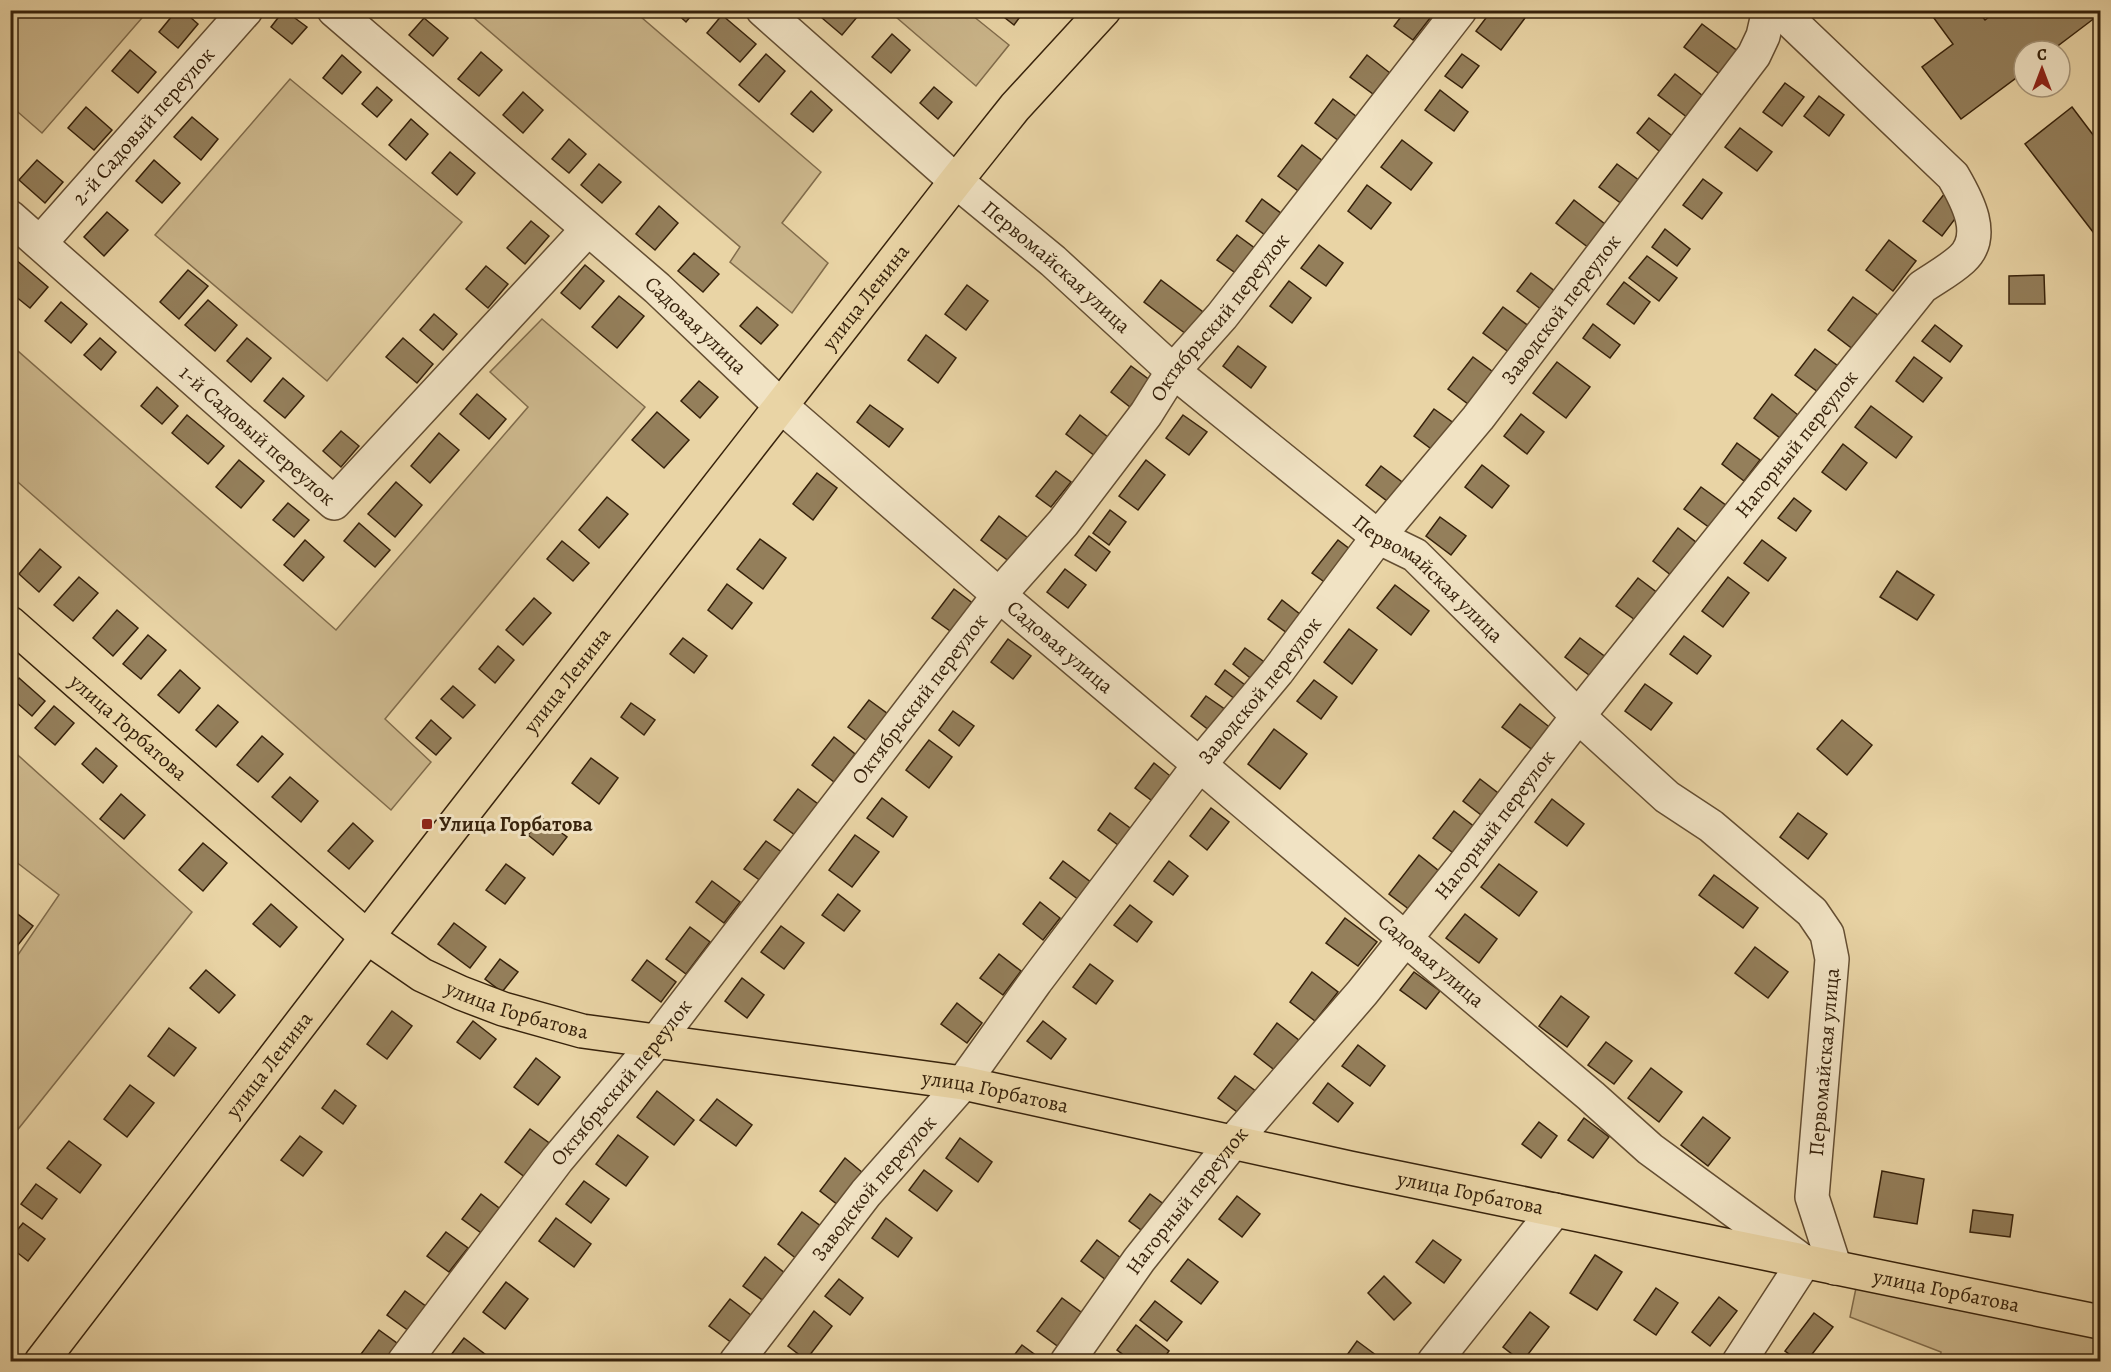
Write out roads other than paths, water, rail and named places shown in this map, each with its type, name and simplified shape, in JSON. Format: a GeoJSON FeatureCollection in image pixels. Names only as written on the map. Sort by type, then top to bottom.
{"type":"FeatureCollection","features":[{"type":"Feature","properties":{"kind":"main road","name":"улица Ленина"},"geometry":{"type":"LineString","coordinates":[[41,1362],[367,937],[956,181],[1015,107],[1104,10]]}},
{"type":"Feature","properties":{"kind":"main road","name":"улица Горбатова"},"geometry":{"type":"LineString","coordinates":[[10,623],[367,937],[422,975],[503,1009],[582,1031],[963,1083],[1555,1210],[2100,1322]]}},
{"type":"Feature","properties":{"kind":"street","name":"2-й Садовый переулок"},"geometry":{"type":"LineString","coordinates":[[40,243],[246,10]]}},
{"type":"Feature","properties":{"kind":"street","name":"Садовая улица"},"geometry":{"type":"LineString","coordinates":[[334,10],[710,336],[781,406],[999,595],[1650,1149],[1820,1265]]}},
{"type":"Feature","properties":{"kind":"street","name":"Первомайская улица"},"geometry":{"type":"LineString","coordinates":[[763,10],[956,181],[1053,261],[1173,371],[1378,537],[1415,555],[1578,716],[1667,797],[1711,826],[1812,912],[1827,934],[1832,959],[1812,1197],[1820,1265]]}},
{"type":"Feature","properties":{"kind":"street","name":"Октябрьский переулок"},"geometry":{"type":"LineString","coordinates":[[404,1362],[557,1160],[656,1042],[999,595],[1063,523],[1146,414],[1173,371],[1229,306],[1460,10]]}},
{"type":"Feature","properties":{"kind":"street","name":"Заводской переулок"},"geometry":{"type":"LineString","coordinates":[[736,1362],[866,1193],[963,1083],[1036,981],[1200,764],[1277,672],[1378,537],[1478,418],[1754,55],[1763,36],[1769,10]]}},
{"type":"Feature","properties":{"kind":"street","name":"Нагорный переулок"},"geometry":{"type":"LineString","coordinates":[[1067,1362],[1139,1260],[1233,1142],[1362,993],[1578,716],[1922,287],[1963,258],[1972,241],[1973,221],[1969,202],[1953,176],[1779,10]]}},
{"type":"Feature","properties":{"kind":"street","name":"1-й Садовый переулок"},"geometry":{"type":"LineString","coordinates":[[10,217],[334,503],[587,230]]}},
{"type":"Feature","properties":{"kind":"street"},"geometry":{"type":"LineString","coordinates":[[1434,1362],[1555,1210]]}},
{"type":"Feature","properties":{"kind":"street"},"geometry":{"type":"LineString","coordinates":[[1739,1362],[1820,1265]]}},
{"type":"Feature","properties":{"kind":"place","name":"Улица Горбатова"},"geometry":{"type":"Point","coordinates":[427,824]}}]}
